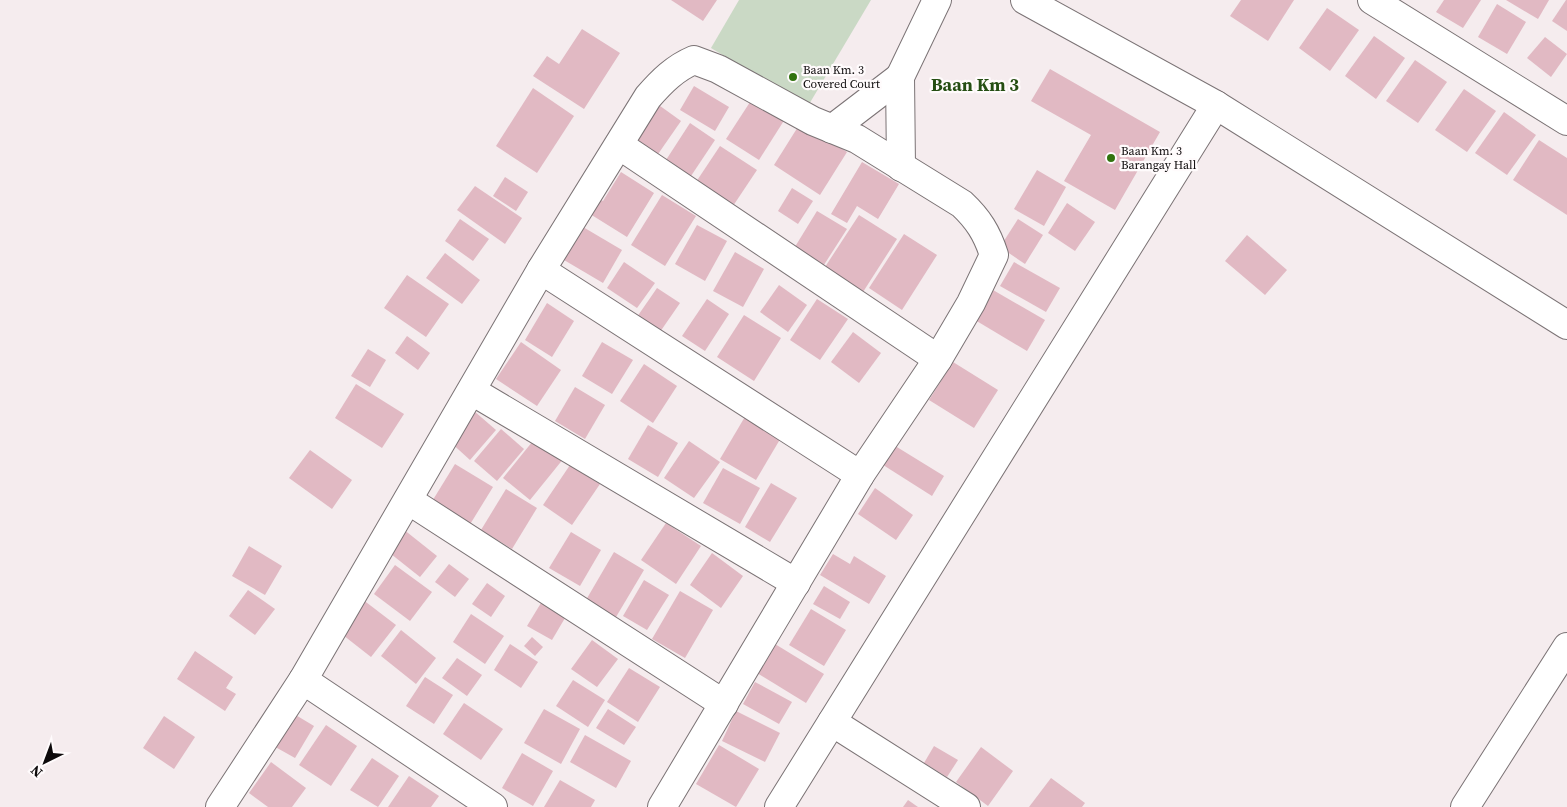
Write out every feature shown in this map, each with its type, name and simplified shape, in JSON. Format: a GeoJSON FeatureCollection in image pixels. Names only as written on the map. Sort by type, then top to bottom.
{"type":"FeatureCollection","features":[{"type":"Feature","properties":{"kind":"street"},"geometry":{"type":"LineString","coordinates":[[901,166],[900,77],[937,0]]}},
{"type":"Feature","properties":{"kind":"street"},"geometry":{"type":"LineString","coordinates":[[1025,0],[1216,105],[1567,325]]}},
{"type":"Feature","properties":{"kind":"street"},"geometry":{"type":"LineString","coordinates":[[1372,0],[1567,121]]}},
{"type":"Feature","properties":{"kind":"street"},"geometry":{"type":"LineString","coordinates":[[221,807],[303,680],[541,270],[648,97],[666,78],[681,66],[694,60],[718,69],[813,121],[857,139],[962,204],[977,218],[988,235],[994,254],[971,303],[938,359],[860,475],[662,807]]}},
{"type":"Feature","properties":{"kind":"street"},"geometry":{"type":"LineString","coordinates":[[832,129],[900,77]]}},
{"type":"Feature","properties":{"kind":"street"},"geometry":{"type":"LineString","coordinates":[[779,807],[1216,105]]}},
{"type":"Feature","properties":{"kind":"street"},"geometry":{"type":"LineString","coordinates":[[619,145],[938,359]]}},
{"type":"Feature","properties":{"kind":"street"},"geometry":{"type":"LineString","coordinates":[[541,270],[860,475]]}},
{"type":"Feature","properties":{"kind":"street"},"geometry":{"type":"LineString","coordinates":[[472,391],[796,583]]}},
{"type":"Feature","properties":{"kind":"street"},"geometry":{"type":"LineString","coordinates":[[408,500],[724,704]]}},
{"type":"Feature","properties":{"kind":"street"},"geometry":{"type":"LineString","coordinates":[[1465,807],[1567,647]]}},
{"type":"Feature","properties":{"kind":"street"},"geometry":{"type":"LineString","coordinates":[[303,680],[493,807]]}},
{"type":"Feature","properties":{"kind":"street"},"geometry":{"type":"LineString","coordinates":[[832,722],[966,807]]}},
{"type":"Feature","properties":{"kind":"green space","name":"Baan Km. 3 Covered Court"},"geometry":{"type":"Polygon","coordinates":[[[739,0],[871,0],[808,106],[711,48],[739,0]]]}},
{"type":"Feature","properties":{"kind":"building"},"geometry":{"type":"Polygon","coordinates":[[[671,0],[717,0],[703,21],[671,0]]]}},
{"type":"Feature","properties":{"kind":"building"},"geometry":{"type":"Polygon","coordinates":[[[1241,0],[1294,0],[1268,41],[1230,16],[1241,0]]]}},
{"type":"Feature","properties":{"kind":"building"},"geometry":{"type":"Polygon","coordinates":[[[1444,0],[1481,0],[1463,28],[1436,12],[1444,0]]]}},
{"type":"Feature","properties":{"kind":"building"},"geometry":{"type":"Polygon","coordinates":[[[1506,0],[1549,0],[1538,19],[1506,0]]]}},
{"type":"Feature","properties":{"kind":"building"},"geometry":{"type":"Polygon","coordinates":[[[1567,0],[1567,31],[1552,21],[1567,0]]]}},
{"type":"Feature","properties":{"kind":"building"},"geometry":{"type":"Polygon","coordinates":[[[1497,4],[1526,22],[1507,54],[1478,37],[1497,4]]]}},
{"type":"Feature","properties":{"kind":"building"},"geometry":{"type":"Polygon","coordinates":[[[1327,8],[1359,30],[1330,71],[1299,48],[1327,8]]]}},
{"type":"Feature","properties":{"kind":"building"},"geometry":{"type":"Polygon","coordinates":[[[582,29],[620,53],[584,109],[533,76],[547,56],[559,64],[582,29]]]}},
{"type":"Feature","properties":{"kind":"building"},"geometry":{"type":"Polygon","coordinates":[[[1374,36],[1405,58],[1376,99],[1345,76],[1374,36]]]}},
{"type":"Feature","properties":{"kind":"building"},"geometry":{"type":"Polygon","coordinates":[[[1545,37],[1567,54],[1551,77],[1527,58],[1545,37]]]}},
{"type":"Feature","properties":{"kind":"building"},"geometry":{"type":"Polygon","coordinates":[[[1415,60],[1447,82],[1418,123],[1386,101],[1415,60]]]}},
{"type":"Feature","properties":{"kind":"building","name":"Baan Km. 3 Barangay Hall"},"geometry":{"type":"Polygon","coordinates":[[[1050,69],[1160,132],[1115,210],[1064,181],[1091,135],[1031,101],[1050,69]]]}},
{"type":"Feature","properties":{"kind":"building"},"geometry":{"type":"Polygon","coordinates":[[[694,86],[729,107],[715,131],[680,110],[694,86]]]}},
{"type":"Feature","properties":{"kind":"building"},"geometry":{"type":"Polygon","coordinates":[[[533,88],[574,116],[537,173],[496,146],[533,88]]]}},
{"type":"Feature","properties":{"kind":"building"},"geometry":{"type":"Polygon","coordinates":[[[1464,89],[1496,111],[1467,152],[1435,130],[1464,89]]]}},
{"type":"Feature","properties":{"kind":"building"},"geometry":{"type":"Polygon","coordinates":[[[752,99],[785,119],[759,160],[726,139],[752,99]]]}},
{"type":"Feature","properties":{"kind":"building"},"geometry":{"type":"Polygon","coordinates":[[[656,103],[681,121],[656,157],[630,139],[656,103]]]}},
{"type":"Feature","properties":{"kind":"building"},"geometry":{"type":"Polygon","coordinates":[[[1504,112],[1536,135],[1507,175],[1475,153],[1504,112]]]}},
{"type":"Feature","properties":{"kind":"building"},"geometry":{"type":"Polygon","coordinates":[[[801,122],[847,152],[820,195],[774,165],[801,122]]]}},
{"type":"Feature","properties":{"kind":"building"},"geometry":{"type":"Polygon","coordinates":[[[690,123],[715,140],[691,176],[666,160],[690,123]]]}},
{"type":"Feature","properties":{"kind":"building"},"geometry":{"type":"Polygon","coordinates":[[[1539,140],[1567,158],[1567,215],[1513,180],[1539,140]]]}},
{"type":"Feature","properties":{"kind":"building"},"geometry":{"type":"Polygon","coordinates":[[[720,146],[757,170],[733,206],[696,182],[720,146]]]}},
{"type":"Feature","properties":{"kind":"building"},"geometry":{"type":"Polygon","coordinates":[[[862,162],[899,184],[878,219],[857,206],[847,223],[831,214],[862,162]]]}},
{"type":"Feature","properties":{"kind":"building"},"geometry":{"type":"Polygon","coordinates":[[[1037,170],[1066,187],[1044,226],[1014,209],[1037,170]]]}},
{"type":"Feature","properties":{"kind":"building"},"geometry":{"type":"Polygon","coordinates":[[[621,172],[654,193],[627,237],[582,209],[591,194],[603,201],[621,172]]]}},
{"type":"Feature","properties":{"kind":"building"},"geometry":{"type":"Polygon","coordinates":[[[505,177],[528,192],[516,211],[493,196],[505,177]]]}},
{"type":"Feature","properties":{"kind":"building"},"geometry":{"type":"Polygon","coordinates":[[[475,186],[522,218],[505,244],[457,210],[475,186]]]}},
{"type":"Feature","properties":{"kind":"building"},"geometry":{"type":"Polygon","coordinates":[[[792,188],[813,201],[798,224],[778,211],[792,188]]]}},
{"type":"Feature","properties":{"kind":"building"},"geometry":{"type":"Polygon","coordinates":[[[662,195],[696,216],[665,266],[631,245],[662,195]]]}},
{"type":"Feature","properties":{"kind":"building"},"geometry":{"type":"Polygon","coordinates":[[[1067,203],[1095,222],[1075,251],[1048,233],[1067,203]]]}},
{"type":"Feature","properties":{"kind":"building"},"geometry":{"type":"Polygon","coordinates":[[[817,211],[847,229],[822,268],[793,250],[817,211]]]}},
{"type":"Feature","properties":{"kind":"building"},"geometry":{"type":"Polygon","coordinates":[[[859,215],[897,239],[863,292],[825,267],[859,215]]]}},
{"type":"Feature","properties":{"kind":"building"},"geometry":{"type":"Polygon","coordinates":[[[460,219],[489,239],[473,261],[445,241],[460,219]]]}},
{"type":"Feature","properties":{"kind":"building"},"geometry":{"type":"Polygon","coordinates":[[[1018,219],[1043,235],[1025,264],[1000,247],[1018,219]]]}},
{"type":"Feature","properties":{"kind":"building"},"geometry":{"type":"Polygon","coordinates":[[[697,225],[727,241],[705,281],[675,264],[697,225]]]}},
{"type":"Feature","properties":{"kind":"building"},"geometry":{"type":"Polygon","coordinates":[[[583,227],[622,250],[603,283],[564,260],[583,227]]]}},
{"type":"Feature","properties":{"kind":"building"},"geometry":{"type":"Polygon","coordinates":[[[904,234],[937,255],[902,310],[869,288],[904,234]]]}},
{"type":"Feature","properties":{"kind":"building"},"geometry":{"type":"Polygon","coordinates":[[[1247,235],[1287,270],[1265,295],[1225,261],[1247,235]]]}},
{"type":"Feature","properties":{"kind":"building"},"geometry":{"type":"Polygon","coordinates":[[[735,252],[764,269],[743,307],[713,291],[735,252]]]}},
{"type":"Feature","properties":{"kind":"building"},"geometry":{"type":"Polygon","coordinates":[[[445,253],[480,280],[462,304],[426,278],[445,253]]]}},
{"type":"Feature","properties":{"kind":"building"},"geometry":{"type":"Polygon","coordinates":[[[624,262],[655,283],[637,308],[607,288],[624,262]]]}},
{"type":"Feature","properties":{"kind":"building"},"geometry":{"type":"Polygon","coordinates":[[[1014,262],[1060,288],[1046,312],[1000,286],[1014,262]]]}},
{"type":"Feature","properties":{"kind":"building"},"geometry":{"type":"Polygon","coordinates":[[[407,275],[449,304],[426,337],[384,308],[407,275]]]}},
{"type":"Feature","properties":{"kind":"building"},"geometry":{"type":"Polygon","coordinates":[[[779,285],[807,305],[788,332],[760,312],[779,285]]]}},
{"type":"Feature","properties":{"kind":"building"},"geometry":{"type":"Polygon","coordinates":[[[657,288],[680,303],[660,332],[637,317],[657,288]]]}},
{"type":"Feature","properties":{"kind":"building"},"geometry":{"type":"Polygon","coordinates":[[[993,290],[1045,320],[1027,351],[975,320],[993,290]]]}},
{"type":"Feature","properties":{"kind":"building"},"geometry":{"type":"Polygon","coordinates":[[[707,299],[729,314],[705,351],[682,336],[707,299]]]}},
{"type":"Feature","properties":{"kind":"building"},"geometry":{"type":"Polygon","coordinates":[[[817,299],[848,319],[820,360],[790,340],[817,299]]]}},
{"type":"Feature","properties":{"kind":"building"},"geometry":{"type":"Polygon","coordinates":[[[547,303],[574,321],[552,357],[525,340],[547,303]]]}},
{"type":"Feature","properties":{"kind":"building"},"geometry":{"type":"Polygon","coordinates":[[[744,315],[781,338],[754,381],[717,357],[744,315]]]}},
{"type":"Feature","properties":{"kind":"building"},"geometry":{"type":"Polygon","coordinates":[[[853,332],[881,353],[859,383],[831,362],[853,332]]]}},
{"type":"Feature","properties":{"kind":"building"},"geometry":{"type":"Polygon","coordinates":[[[407,336],[430,353],[418,370],[395,353],[407,336]]]}},
{"type":"Feature","properties":{"kind":"building"},"geometry":{"type":"Polygon","coordinates":[[[521,342],[561,370],[537,406],[496,379],[521,342]]]}},
{"type":"Feature","properties":{"kind":"building"},"geometry":{"type":"Polygon","coordinates":[[[602,342],[633,360],[612,394],[582,376],[602,342]]]}},
{"type":"Feature","properties":{"kind":"building"},"geometry":{"type":"Polygon","coordinates":[[[368,349],[386,360],[370,387],[351,376],[368,349]]]}},
{"type":"Feature","properties":{"kind":"building"},"geometry":{"type":"Polygon","coordinates":[[[953,362],[998,390],[974,428],[929,400],[953,362]]]}},
{"type":"Feature","properties":{"kind":"building"},"geometry":{"type":"Polygon","coordinates":[[[644,364],[677,386],[653,423],[620,401],[644,364]]]}},
{"type":"Feature","properties":{"kind":"building"},"geometry":{"type":"Polygon","coordinates":[[[356,384],[404,414],[382,448],[335,418],[356,384]]]}},
{"type":"Feature","properties":{"kind":"building"},"geometry":{"type":"Polygon","coordinates":[[[575,387],[605,405],[585,439],[555,421],[575,387]]]}},
{"type":"Feature","properties":{"kind":"building"},"geometry":{"type":"Polygon","coordinates":[[[474,411],[496,430],[470,460],[448,440],[474,411]]]}},
{"type":"Feature","properties":{"kind":"building"},"geometry":{"type":"Polygon","coordinates":[[[746,415],[782,436],[756,480],[720,459],[746,415]]]}},
{"type":"Feature","properties":{"kind":"building"},"geometry":{"type":"Polygon","coordinates":[[[648,425],[678,443],[658,477],[628,459],[648,425]]]}},
{"type":"Feature","properties":{"kind":"building"},"geometry":{"type":"Polygon","coordinates":[[[501,429],[524,449],[497,481],[474,461],[501,429]]]}},
{"type":"Feature","properties":{"kind":"building"},"geometry":{"type":"Polygon","coordinates":[[[537,436],[564,458],[530,500],[503,478],[537,436]]]}},
{"type":"Feature","properties":{"kind":"building"},"geometry":{"type":"Polygon","coordinates":[[[689,441],[720,462],[694,498],[664,478],[689,441]]]}},
{"type":"Feature","properties":{"kind":"building"},"geometry":{"type":"Polygon","coordinates":[[[892,444],[944,476],[932,496],[880,463],[892,444]]]}},
{"type":"Feature","properties":{"kind":"building"},"geometry":{"type":"Polygon","coordinates":[[[310,450],[352,480],[332,509],[289,478],[310,450]]]}},
{"type":"Feature","properties":{"kind":"building"},"geometry":{"type":"Polygon","coordinates":[[[455,464],[493,487],[469,526],[431,503],[455,464]]]}},
{"type":"Feature","properties":{"kind":"building"},"geometry":{"type":"Polygon","coordinates":[[[570,465],[600,484],[572,525],[543,505],[570,465]]]}},
{"type":"Feature","properties":{"kind":"building"},"geometry":{"type":"Polygon","coordinates":[[[723,468],[760,488],[740,524],[703,503],[723,468]]]}},
{"type":"Feature","properties":{"kind":"building"},"geometry":{"type":"Polygon","coordinates":[[[771,483],[797,498],[770,542],[745,527],[771,483]]]}},
{"type":"Feature","properties":{"kind":"building"},"geometry":{"type":"Polygon","coordinates":[[[875,488],[913,515],[896,540],[858,514],[875,488]]]}},
{"type":"Feature","properties":{"kind":"building"},"geometry":{"type":"Polygon","coordinates":[[[506,489],[537,508],[512,549],[481,530],[506,489]]]}},
{"type":"Feature","properties":{"kind":"building"},"geometry":{"type":"Polygon","coordinates":[[[666,523],[701,546],[676,584],[641,560],[666,523]]]}},
{"type":"Feature","properties":{"kind":"building"},"geometry":{"type":"Polygon","coordinates":[[[403,529],[437,556],[420,577],[386,550],[403,529]]]}},
{"type":"Feature","properties":{"kind":"building"},"geometry":{"type":"Polygon","coordinates":[[[571,532],[601,550],[580,586],[549,568],[571,532]]]}},
{"type":"Feature","properties":{"kind":"building"},"geometry":{"type":"Polygon","coordinates":[[[249,546],[282,566],[265,595],[232,576],[249,546]]]}},
{"type":"Feature","properties":{"kind":"building"},"geometry":{"type":"Polygon","coordinates":[[[614,552],[644,570],[616,617],[586,600],[614,552]]]}},
{"type":"Feature","properties":{"kind":"building"},"geometry":{"type":"Polygon","coordinates":[[[712,553],[743,576],[721,608],[690,585],[712,553]]]}},
{"type":"Feature","properties":{"kind":"building"},"geometry":{"type":"Polygon","coordinates":[[[833,554],[850,564],[854,556],[886,576],[869,604],[820,575],[833,554]]]}},
{"type":"Feature","properties":{"kind":"building"},"geometry":{"type":"Polygon","coordinates":[[[449,564],[469,579],[455,597],[435,582],[449,564]]]}},
{"type":"Feature","properties":{"kind":"building"},"geometry":{"type":"Polygon","coordinates":[[[395,565],[432,592],[410,621],[374,594],[395,565]]]}},
{"type":"Feature","properties":{"kind":"building"},"geometry":{"type":"Polygon","coordinates":[[[644,580],[669,595],[647,630],[623,616],[644,580]]]}},
{"type":"Feature","properties":{"kind":"building"},"geometry":{"type":"Polygon","coordinates":[[[487,583],[505,596],[491,617],[472,604],[487,583]]]}},
{"type":"Feature","properties":{"kind":"building"},"geometry":{"type":"Polygon","coordinates":[[[824,586],[850,602],[840,619],[813,604],[824,586]]]}},
{"type":"Feature","properties":{"kind":"building"},"geometry":{"type":"Polygon","coordinates":[[[248,590],[275,609],[255,635],[229,616],[248,590]]]}},
{"type":"Feature","properties":{"kind":"building"},"geometry":{"type":"Polygon","coordinates":[[[680,591],[713,610],[685,658],[652,639],[680,591]]]}},
{"type":"Feature","properties":{"kind":"building"},"geometry":{"type":"Polygon","coordinates":[[[358,596],[396,625],[371,657],[334,628],[358,596]]]}},
{"type":"Feature","properties":{"kind":"building"},"geometry":{"type":"Polygon","coordinates":[[[541,603],[565,618],[552,640],[527,626],[541,603]]]}},
{"type":"Feature","properties":{"kind":"building"},"geometry":{"type":"Polygon","coordinates":[[[811,609],[846,630],[824,666],[789,645],[811,609]]]}},
{"type":"Feature","properties":{"kind":"building"},"geometry":{"type":"Polygon","coordinates":[[[471,614],[504,636],[485,664],[453,642],[471,614]]]}},
{"type":"Feature","properties":{"kind":"building"},"geometry":{"type":"Polygon","coordinates":[[[401,630],[436,658],[416,684],[381,656],[401,630]]]}},
{"type":"Feature","properties":{"kind":"building"},"geometry":{"type":"Polygon","coordinates":[[[532,637],[543,647],[535,656],[524,646],[532,637]]]}},
{"type":"Feature","properties":{"kind":"building"},"geometry":{"type":"Polygon","coordinates":[[[592,640],[618,659],[597,687],[571,669],[592,640]]]}},
{"type":"Feature","properties":{"kind":"building"},"geometry":{"type":"Polygon","coordinates":[[[510,644],[538,662],[521,688],[494,670],[510,644]]]}},
{"type":"Feature","properties":{"kind":"building"},"geometry":{"type":"Polygon","coordinates":[[[775,644],[824,674],[806,703],[757,673],[775,644]]]}},
{"type":"Feature","properties":{"kind":"building"},"geometry":{"type":"Polygon","coordinates":[[[195,651],[233,677],[226,688],[236,694],[225,711],[177,679],[195,651]]]}},
{"type":"Feature","properties":{"kind":"building"},"geometry":{"type":"Polygon","coordinates":[[[457,658],[482,675],[467,696],[442,678],[457,658]]]}},
{"type":"Feature","properties":{"kind":"building"},"geometry":{"type":"Polygon","coordinates":[[[629,668],[660,687],[638,722],[607,702],[629,668]]]}},
{"type":"Feature","properties":{"kind":"building"},"geometry":{"type":"Polygon","coordinates":[[[425,677],[453,695],[434,724],[406,706],[425,677]]]}},
{"type":"Feature","properties":{"kind":"building"},"geometry":{"type":"Polygon","coordinates":[[[573,680],[605,700],[588,727],[556,706],[573,680]]]}},
{"type":"Feature","properties":{"kind":"building"},"geometry":{"type":"Polygon","coordinates":[[[755,682],[792,702],[779,724],[743,704],[755,682]]]}},
{"type":"Feature","properties":{"kind":"building"},"geometry":{"type":"Polygon","coordinates":[[[464,703],[503,729],[481,760],[443,734],[464,703]]]}},
{"type":"Feature","properties":{"kind":"building"},"geometry":{"type":"Polygon","coordinates":[[[544,709],[580,729],[561,764],[524,743],[544,709]]]}},
{"type":"Feature","properties":{"kind":"building"},"geometry":{"type":"Polygon","coordinates":[[[608,709],[636,727],[624,745],[596,728],[608,709]]]}},
{"type":"Feature","properties":{"kind":"building"},"geometry":{"type":"Polygon","coordinates":[[[289,711],[314,726],[295,758],[270,744],[289,711]]]}},
{"type":"Feature","properties":{"kind":"building"},"geometry":{"type":"Polygon","coordinates":[[[736,711],[780,733],[765,762],[722,741],[736,711]]]}},
{"type":"Feature","properties":{"kind":"building"},"geometry":{"type":"Polygon","coordinates":[[[164,716],[195,737],[174,769],[143,748],[164,716]]]}},
{"type":"Feature","properties":{"kind":"building"},"geometry":{"type":"Polygon","coordinates":[[[326,725],[357,746],[331,786],[299,765],[326,725]]]}},
{"type":"Feature","properties":{"kind":"building"},"geometry":{"type":"Polygon","coordinates":[[[585,735],[631,761],[616,788],[570,762],[585,735]]]}},
{"type":"Feature","properties":{"kind":"building"},"geometry":{"type":"Polygon","coordinates":[[[719,745],[759,769],[736,807],[696,784],[719,745]]]}},
{"type":"Feature","properties":{"kind":"building"},"geometry":{"type":"Polygon","coordinates":[[[934,746],[958,760],[947,777],[924,763],[934,746]]]}},
{"type":"Feature","properties":{"kind":"building"},"geometry":{"type":"Polygon","coordinates":[[[981,747],[1013,771],[988,806],[956,782],[981,747]]]}},
{"type":"Feature","properties":{"kind":"building"},"geometry":{"type":"Polygon","coordinates":[[[522,753],[553,771],[533,806],[502,788],[522,753]]]}},
{"type":"Feature","properties":{"kind":"building"},"geometry":{"type":"Polygon","coordinates":[[[372,758],[399,776],[378,807],[350,790],[372,758]]]}},
{"type":"Feature","properties":{"kind":"building"},"geometry":{"type":"Polygon","coordinates":[[[271,762],[306,788],[292,807],[268,807],[249,793],[271,762]]]}},
{"type":"Feature","properties":{"kind":"building"},"geometry":{"type":"Polygon","coordinates":[[[409,776],[439,796],[431,807],[388,807],[409,776]]]}},
{"type":"Feature","properties":{"kind":"building"},"geometry":{"type":"Polygon","coordinates":[[[1051,778],[1085,803],[1082,807],[1029,807],[1051,778]]]}},
{"type":"Feature","properties":{"kind":"building"},"geometry":{"type":"Polygon","coordinates":[[[560,780],[595,800],[591,807],[544,807],[560,780]]]}},
{"type":"Feature","properties":{"kind":"building"},"geometry":{"type":"Polygon","coordinates":[[[908,800],[918,807],[903,807],[908,800]]]}},
{"type":"Feature","properties":{"kind":"place","name":"Baan Km. 3 Covered Court"},"geometry":{"type":"Point","coordinates":[793,77]}},
{"type":"Feature","properties":{"kind":"place","name":"Baan Km. 3 Barangay Hall"},"geometry":{"type":"Point","coordinates":[1111,158]}},
{"type":"Feature","properties":{"kind":"district","name":"Baan Km 3"},"geometry":{"type":"Point","coordinates":[975,85]}}]}
